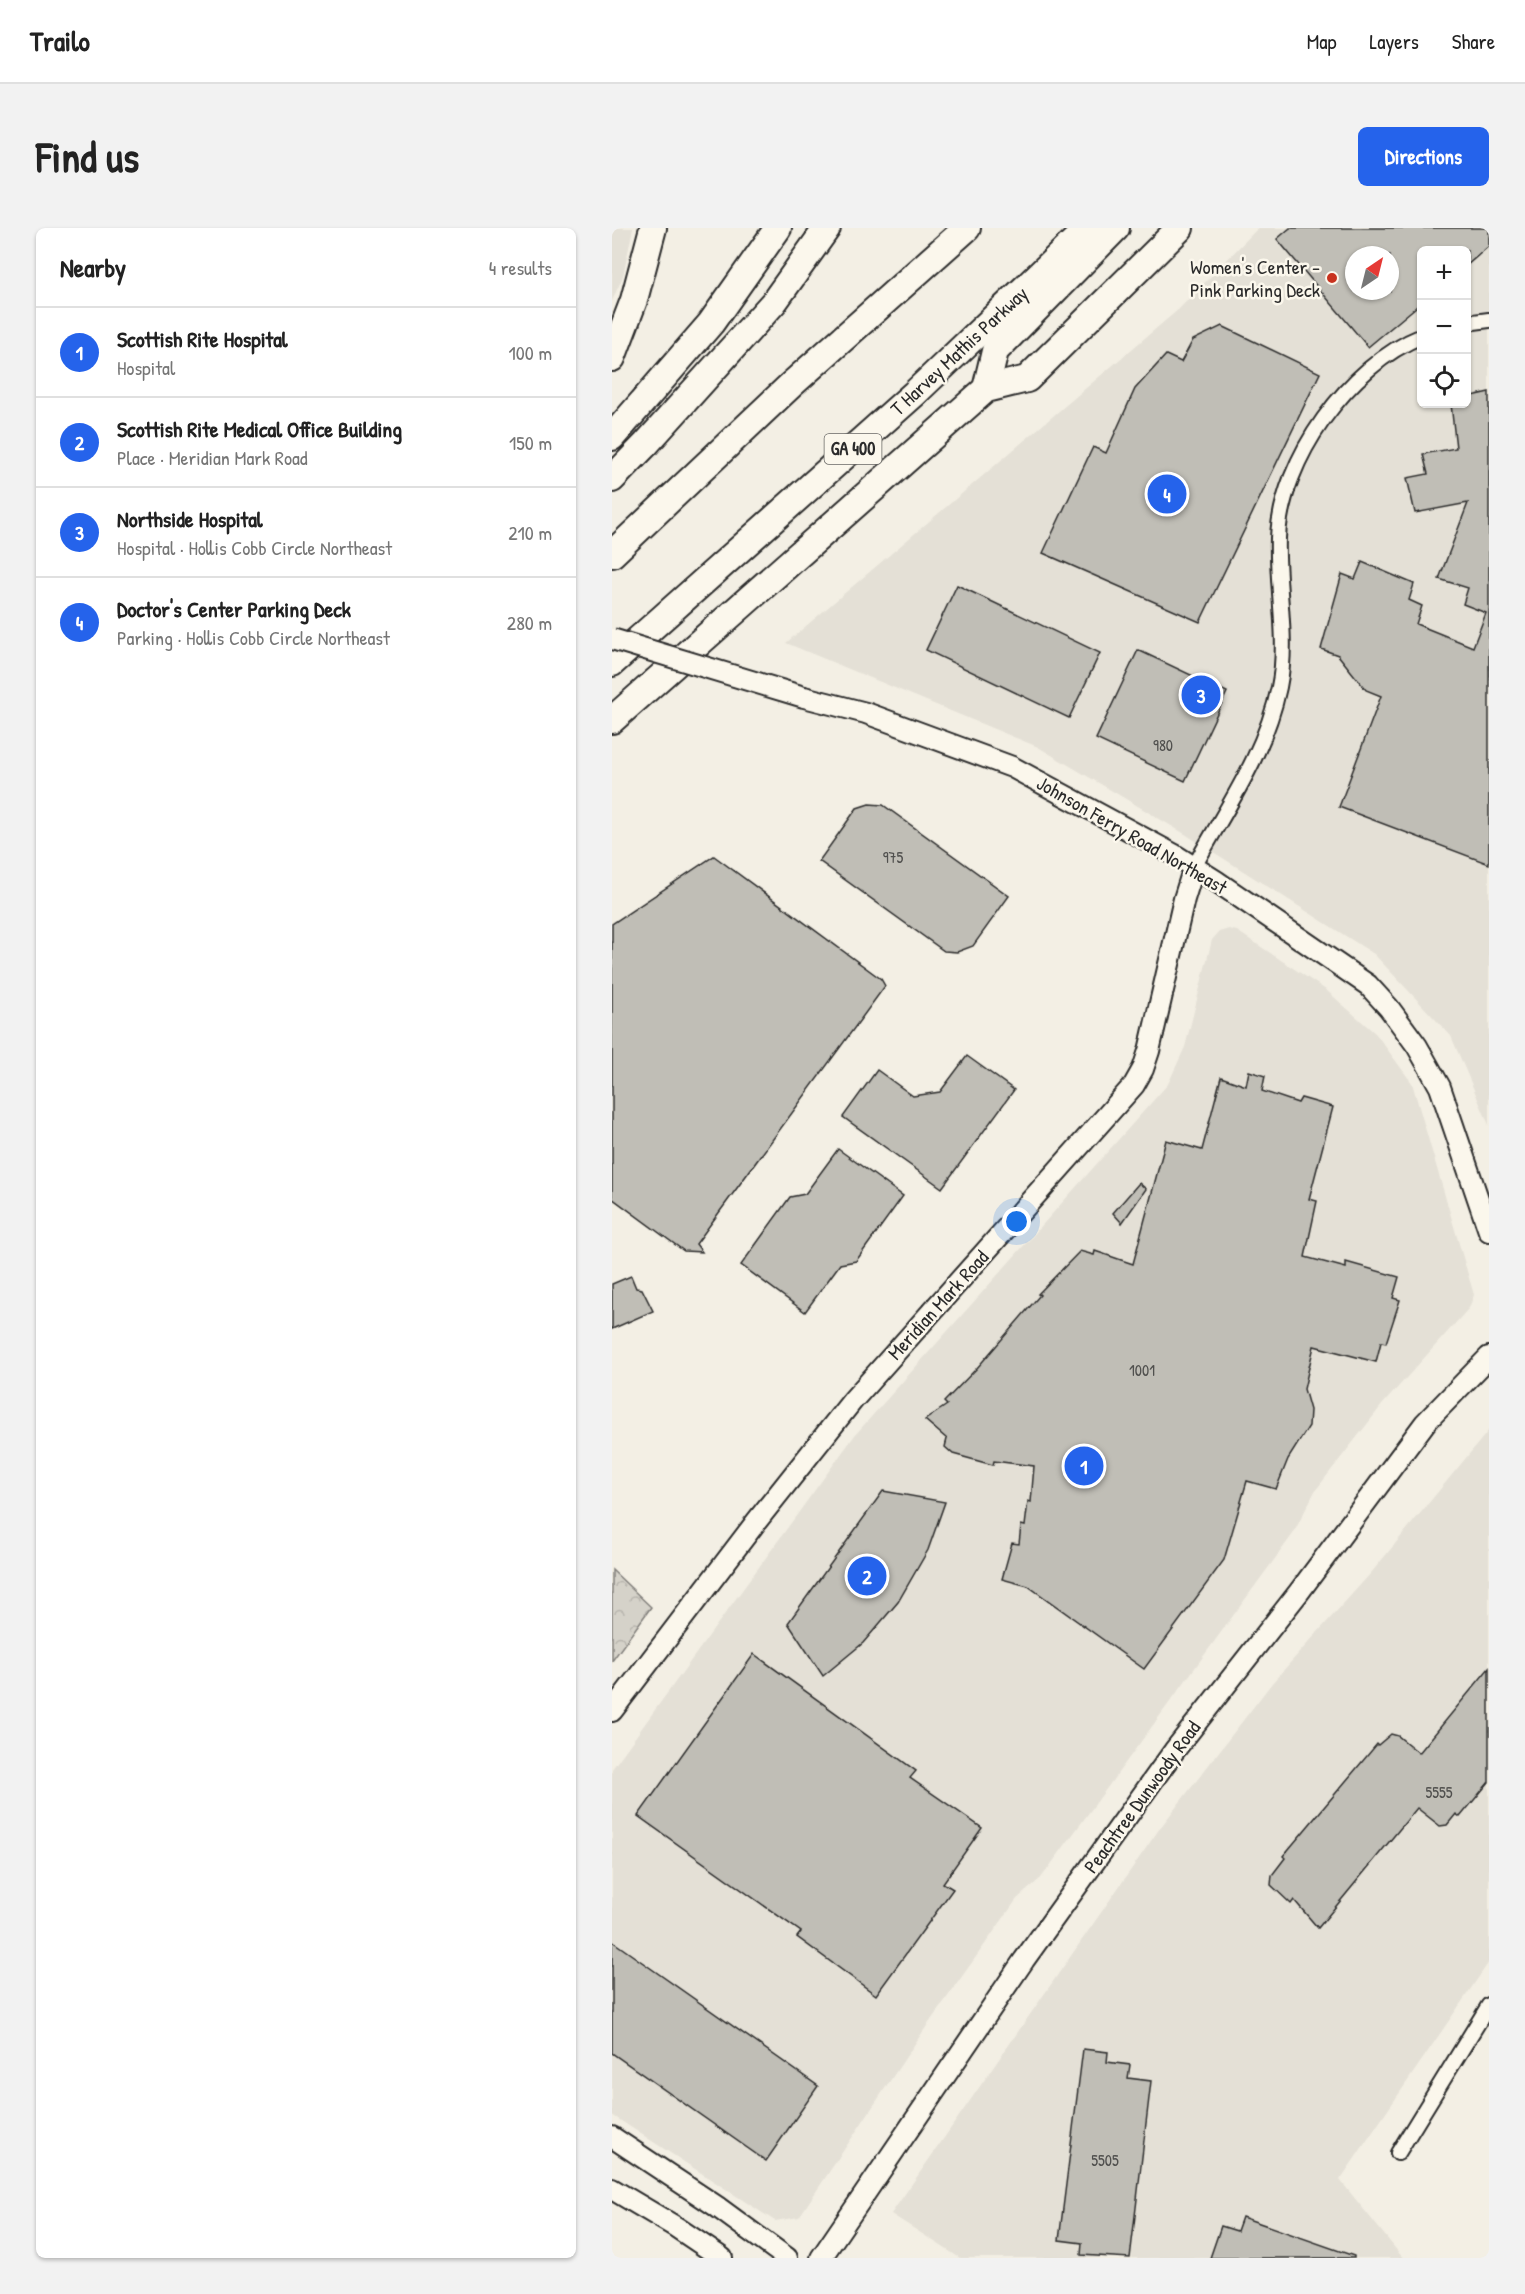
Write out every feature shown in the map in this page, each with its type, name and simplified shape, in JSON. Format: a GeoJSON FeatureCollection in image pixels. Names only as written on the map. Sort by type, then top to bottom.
{"type":"FeatureCollection","features":[{"type":"Feature","properties":{"kind":"highway"},"geometry":{"type":"LineString","coordinates":[[612,358],[634,300],[653,228]]}},
{"type":"Feature","properties":{"kind":"highway"},"geometry":{"type":"LineString","coordinates":[[612,437],[711,323],[778,228]]}},
{"type":"Feature","properties":{"kind":"highway"},"geometry":{"type":"LineString","coordinates":[[612,479],[774,302],[827,228]]}},
{"type":"Feature","properties":{"kind":"highway"},"geometry":{"type":"LineString","coordinates":[[612,554],[792,384],[967,228]]}},
{"type":"Feature","properties":{"kind":"highway","name":"T Harvey Mathis Parkway"},"geometry":{"type":"LineString","coordinates":[[612,663],[914,394],[1088,228]]}},
{"type":"Feature","properties":{"kind":"highway"},"geometry":{"type":"LineString","coordinates":[[986,389],[995,351],[1116,228]]}},
{"type":"Feature","properties":{"kind":"highway"},"geometry":{"type":"LineString","coordinates":[[612,720],[986,389],[1027,379],[1180,228]]}},
{"type":"Feature","properties":{"kind":"main road","name":"Johnson Ferry Road Northeast"},"geometry":{"type":"LineString","coordinates":[[612,639],[804,697],[866,713],[1012,767],[1194,867],[1368,985],[1389,1008],[1417,1046],[1440,1087],[1489,1231]]}},
{"type":"Feature","properties":{"kind":"main road","name":"Meridian Mark Road"},"geometry":{"type":"LineString","coordinates":[[612,1711],[756,1522],[853,1401],[1134,1085],[1149,1051],[1184,899],[1194,867]]}},
{"type":"Feature","properties":{"kind":"main road","name":"Peachtree Dunwoody Road"},"geometry":{"type":"LineString","coordinates":[[821,2258],[1024,1960],[1174,1751],[1299,1592],[1425,1423],[1489,1357]]}},
{"type":"Feature","properties":{"kind":"main road"},"geometry":{"type":"LineString","coordinates":[[612,2137],[716,2206],[787,2258]]}},
{"type":"Feature","properties":{"kind":"main road"},"geometry":{"type":"LineString","coordinates":[[612,2189],[676,2227],[722,2258]]}},
{"type":"Feature","properties":{"kind":"street"},"geometry":{"type":"LineString","coordinates":[[1471,322],[1489,320]]}},
{"type":"Feature","properties":{"kind":"street"},"geometry":{"type":"LineString","coordinates":[[1194,867],[1261,747],[1279,689],[1283,661],[1277,564],[1278,535],[1281,510],[1298,461],[1325,417],[1353,383],[1389,354],[1417,339]]}},
{"type":"Feature","properties":{"kind":"street"},"geometry":{"type":"LineString","coordinates":[[1398,2153],[1489,2006]]}},
{"type":"Feature","properties":{"kind":"shaded area"},"geometry":{"type":"Polygon","coordinates":[[[612,228],[633,228],[623,276],[612,301],[612,228]]]}},
{"type":"Feature","properties":{"kind":"shaded area"},"geometry":{"type":"Polygon","coordinates":[[[1258,228],[1489,228],[1489,1125],[1451,1036],[1374,954],[1185,834],[1038,747],[786,643],[1179,309],[1258,228]]]}},
{"type":"Feature","properties":{"kind":"shaded area"},"geometry":{"type":"Polygon","coordinates":[[[1229,929],[1237,931],[1326,990],[1376,1034],[1412,1083],[1474,1295],[1469,1308],[1382,1405],[1315,1491],[1293,1534],[1041,1878],[1017,1899],[924,2030],[799,2217],[775,2221],[612,2115],[612,1769],[855,1435],[1168,1084],[1185,1047],[1212,940],[1219,932],[1229,929]]]}},
{"type":"Feature","properties":{"kind":"shaded area"},"geometry":{"type":"Polygon","coordinates":[[[1489,1430],[1489,1962],[1340,2180],[1403,2258],[960,2258],[891,2214],[1160,1828],[1272,1683],[1371,1573],[1489,1430]]]}},
{"type":"Feature","properties":{"kind":"green space"},"geometry":{"type":"Polygon","coordinates":[[[612,1570],[651,1607],[612,1661],[612,1570]]]}},
{"type":"Feature","properties":{"kind":"building","name":"Women's Center - Pink Parking Deck"},"geometry":{"type":"Polygon","coordinates":[[[1290,228],[1489,228],[1489,246],[1471,262],[1471,246],[1417,246],[1417,306],[1368,347],[1277,239],[1290,228]]]}},
{"type":"Feature","properties":{"kind":"building"},"geometry":{"type":"Polygon","coordinates":[[[1222,326],[1320,373],[1200,622],[1043,553],[1093,447],[1106,453],[1135,389],[1166,355],[1181,362],[1193,340],[1222,326]]]}},
{"type":"Feature","properties":{"kind":"building"},"geometry":{"type":"Polygon","coordinates":[[[1489,392],[1489,864],[1339,807],[1381,696],[1366,690],[1338,655],[1321,649],[1342,574],[1355,579],[1362,562],[1414,584],[1409,600],[1422,606],[1416,624],[1473,647],[1486,613],[1463,604],[1468,588],[1439,579],[1468,503],[1415,513],[1407,478],[1428,474],[1423,454],[1456,448],[1451,408],[1471,408],[1471,396],[1489,392]]]}},
{"type":"Feature","properties":{"kind":"building"},"geometry":{"type":"Polygon","coordinates":[[[957,585],[1100,653],[1069,718],[926,650],[957,585]]]}},
{"type":"Feature","properties":{"kind":"building"},"geometry":{"type":"Polygon","coordinates":[[[1138,650],[1227,692],[1185,781],[1096,739],[1138,650]]]}},
{"type":"Feature","properties":{"kind":"building"},"geometry":{"type":"Polygon","coordinates":[[[869,804],[883,805],[1009,896],[973,946],[957,952],[944,951],[819,861],[857,808],[869,804]]]}},
{"type":"Feature","properties":{"kind":"building"},"geometry":{"type":"Polygon","coordinates":[[[714,856],[881,979],[885,986],[696,1244],[702,1252],[684,1251],[612,1198],[612,924],[714,856]]]}},
{"type":"Feature","properties":{"kind":"building"},"geometry":{"type":"Polygon","coordinates":[[[967,1056],[1014,1090],[942,1188],[843,1117],[877,1070],[913,1096],[940,1092],[967,1056]]]}},
{"type":"Feature","properties":{"kind":"building"},"geometry":{"type":"Polygon","coordinates":[[[1249,1071],[1265,1076],[1262,1091],[1298,1103],[1301,1098],[1333,1107],[1309,1199],[1317,1201],[1305,1257],[1346,1268],[1346,1262],[1399,1277],[1393,1298],[1400,1300],[1386,1343],[1381,1342],[1376,1362],[1314,1346],[1304,1389],[1310,1410],[1309,1426],[1288,1459],[1276,1489],[1247,1481],[1224,1560],[1144,1669],[1028,1586],[1002,1579],[1012,1543],[1019,1544],[1021,1525],[1025,1526],[1028,1501],[1031,1502],[1034,1466],[994,1461],[993,1465],[953,1454],[945,1447],[947,1439],[925,1420],[947,1405],[944,1402],[977,1368],[1040,1295],[1038,1294],[1080,1251],[1094,1255],[1095,1251],[1133,1264],[1166,1140],[1202,1150],[1221,1077],[1246,1086],[1249,1071]]]}},
{"type":"Feature","properties":{"kind":"building"},"geometry":{"type":"Polygon","coordinates":[[[838,1149],[903,1196],[856,1261],[840,1264],[805,1312],[741,1265],[790,1197],[805,1194],[838,1149]]]}},
{"type":"Feature","properties":{"kind":"building"},"geometry":{"type":"Polygon","coordinates":[[[1139,1183],[1146,1189],[1122,1223],[1113,1213],[1139,1183]]]}},
{"type":"Feature","properties":{"kind":"building"},"geometry":{"type":"Polygon","coordinates":[[[631,1276],[636,1288],[642,1289],[653,1311],[612,1329],[612,1284],[631,1276]]]}},
{"type":"Feature","properties":{"kind":"building"},"geometry":{"type":"Polygon","coordinates":[[[883,1491],[945,1502],[928,1550],[898,1602],[863,1643],[823,1676],[788,1623],[883,1491]]]}},
{"type":"Feature","properties":{"kind":"building"},"geometry":{"type":"Polygon","coordinates":[[[754,1654],[916,1771],[910,1778],[982,1828],[943,1883],[953,1889],[876,1995],[797,1937],[801,1932],[638,1816],[754,1654]]]}},
{"type":"Feature","properties":{"kind":"building"},"geometry":{"type":"Polygon","coordinates":[[[1489,1668],[1489,1782],[1460,1817],[1456,1814],[1447,1825],[1440,1826],[1417,1808],[1318,1928],[1294,1900],[1291,1904],[1271,1885],[1272,1875],[1285,1858],[1283,1856],[1377,1744],[1391,1734],[1398,1736],[1419,1753],[1489,1668]]]}},
{"type":"Feature","properties":{"kind":"building"},"geometry":{"type":"Polygon","coordinates":[[[612,1941],[818,2086],[766,2161],[612,2053],[612,1941]]]}},
{"type":"Feature","properties":{"kind":"building"},"geometry":{"type":"Polygon","coordinates":[[[1083,2049],[1108,2052],[1107,2062],[1130,2065],[1128,2078],[1151,2081],[1130,2258],[1081,2255],[1082,2243],[1059,2240],[1083,2049]]]}},
{"type":"Feature","properties":{"kind":"building"},"geometry":{"type":"Polygon","coordinates":[[[1242,2217],[1354,2256],[1354,2258],[1210,2258],[1221,2226],[1237,2231],[1242,2217]]]}},
{"type":"Feature","properties":{"kind":"place","name":"Women's Center - Pink Parking Deck"},"geometry":{"type":"Point","coordinates":[1332,278]}},
{"type":"Feature","properties":{"kind":"place","name":"Doctor's Center Parking Deck"},"geometry":{"type":"Point","coordinates":[1167,494]}},
{"type":"Feature","properties":{"kind":"place","name":"Northside Hospital"},"geometry":{"type":"Point","coordinates":[1201,695]}},
{"type":"Feature","properties":{"kind":"place","name":"Scottish Rite Hospital"},"geometry":{"type":"Point","coordinates":[1084,1466]}},
{"type":"Feature","properties":{"kind":"place","name":"Scottish Rite Medical Office Building"},"geometry":{"type":"Point","coordinates":[867,1576]}}]}
